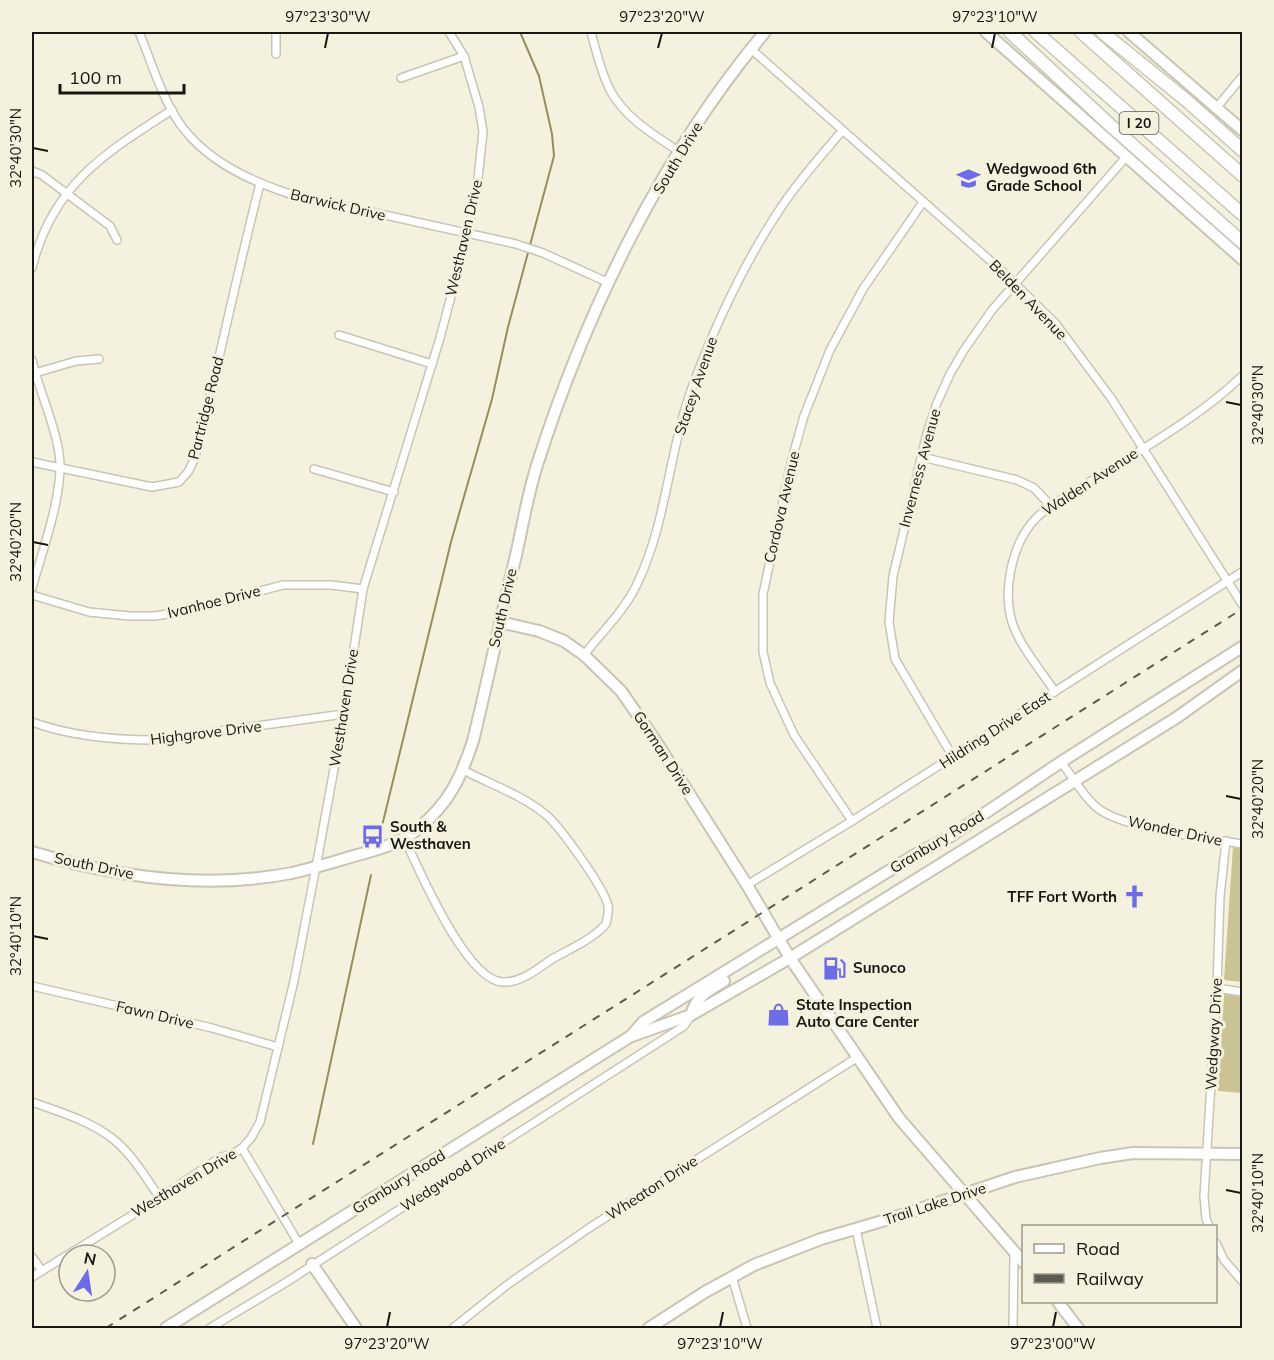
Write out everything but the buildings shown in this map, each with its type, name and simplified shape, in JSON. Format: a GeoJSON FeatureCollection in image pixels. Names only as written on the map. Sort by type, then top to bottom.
{"type":"FeatureCollection","features":[{"type":"Feature","properties":{"kind":"highway"},"geometry":{"type":"LineString","coordinates":[[1010,32],[1110,125],[1242,242]]}},
{"type":"Feature","properties":{"kind":"highway","name":"I 20"},"geometry":{"type":"LineString","coordinates":[[1036,32],[1242,214]]}},
{"type":"Feature","properties":{"kind":"highway","name":"I 20"},"geometry":{"type":"LineString","coordinates":[[1081,32],[1242,175]]}},
{"type":"Feature","properties":{"kind":"highway"},"geometry":{"type":"LineString","coordinates":[[1102,32],[1186,100],[1242,150]]}},
{"type":"Feature","properties":{"kind":"street","name":"Barwick Drive"},"geometry":{"type":"LineString","coordinates":[[139,32],[172,110],[182,127],[217,161],[260,184],[290,194],[516,244],[609,283]]}},
{"type":"Feature","properties":{"kind":"street"},"geometry":{"type":"LineString","coordinates":[[276,32],[276,54]]}},
{"type":"Feature","properties":{"kind":"street","name":"Westhaven Drive"},"geometry":{"type":"LineString","coordinates":[[32,1277],[160,1198],[221,1157],[233,1154],[242,1148],[260,1122],[294,981],[344,714],[363,589],[432,364],[468,232],[477,187],[483,132],[479,107],[464,56],[449,32]]}},
{"type":"Feature","properties":{"kind":"street"},"geometry":{"type":"LineString","coordinates":[[591,32],[603,74],[624,110],[653,134],[680,152]]}},
{"type":"Feature","properties":{"kind":"street","name":"South Drive"},"geometry":{"type":"LineString","coordinates":[[32,852],[99,870],[170,879],[255,878],[316,867],[390,845],[417,830],[439,809],[459,781],[463,770],[474,734],[538,464],[586,333],[635,230],[680,152],[765,32]]}},
{"type":"Feature","properties":{"kind":"street"},"geometry":{"type":"LineString","coordinates":[[986,32],[1242,259]]}},
{"type":"Feature","properties":{"kind":"street"},"geometry":{"type":"LineString","coordinates":[[1129,32],[1242,130]]}},
{"type":"Feature","properties":{"kind":"street","name":"Belden Avenue"},"geometry":{"type":"LineString","coordinates":[[751,49],[923,201],[1056,324],[1090,368],[1242,604]]}},
{"type":"Feature","properties":{"kind":"street"},"geometry":{"type":"LineString","coordinates":[[401,78],[464,56]]}},
{"type":"Feature","properties":{"kind":"street"},"geometry":{"type":"LineString","coordinates":[[1217,107],[1242,77]]}},
{"type":"Feature","properties":{"kind":"street"},"geometry":{"type":"LineString","coordinates":[[32,268],[43,232],[66,192],[114,147],[172,110]]}},
{"type":"Feature","properties":{"kind":"street","name":"Stacey Avenue"},"geometry":{"type":"LineString","coordinates":[[584,655],[637,585],[649,557],[692,387],[729,299],[755,249],[783,205],[842,131]]}},
{"type":"Feature","properties":{"kind":"street","name":"Inverness Avenue"},"geometry":{"type":"LineString","coordinates":[[952,757],[895,659],[889,622],[893,576],[937,403],[964,350],[992,310],[1127,156]]}},
{"type":"Feature","properties":{"kind":"street"},"geometry":{"type":"LineString","coordinates":[[32,171],[42,175],[110,226],[117,240]]}},
{"type":"Feature","properties":{"kind":"street","name":"Partridge Road"},"geometry":{"type":"LineString","coordinates":[[32,462],[152,487],[178,482],[188,472],[194,460],[218,369],[245,241],[260,184]]}},
{"type":"Feature","properties":{"kind":"street","name":"Cordova Avenue"},"geometry":{"type":"LineString","coordinates":[[852,821],[794,735],[770,684],[763,652],[763,594],[792,459],[804,417],[830,350],[863,288],[923,201]]}},
{"type":"Feature","properties":{"kind":"street"},"geometry":{"type":"LineString","coordinates":[[339,335],[432,364]]}},
{"type":"Feature","properties":{"kind":"street"},"geometry":{"type":"LineString","coordinates":[[34,373],[76,362],[99,359]]}},
{"type":"Feature","properties":{"kind":"street"},"geometry":{"type":"LineString","coordinates":[[32,360],[34,373],[56,436],[61,468],[51,521],[32,588]]}},
{"type":"Feature","properties":{"kind":"street","name":"Walden Avenue"},"geometry":{"type":"LineString","coordinates":[[1055,692],[1012,622],[1008,595],[1021,538],[1041,513],[1196,414],[1242,376]]}},
{"type":"Feature","properties":{"kind":"street"},"geometry":{"type":"LineString","coordinates":[[922,457],[1017,480],[1034,488],[1051,506]]}},
{"type":"Feature","properties":{"kind":"street"},"geometry":{"type":"LineString","coordinates":[[314,469],[394,492]]}},
{"type":"Feature","properties":{"kind":"street","name":"Hildring Drive East"},"geometry":{"type":"LineString","coordinates":[[747,885],[852,821],[1242,572]]}},
{"type":"Feature","properties":{"kind":"street","name":"Ivanhoe Drive"},"geometry":{"type":"LineString","coordinates":[[32,595],[89,612],[154,616],[181,612],[283,585],[331,585],[363,589]]}},
{"type":"Feature","properties":{"kind":"street","name":"Gorman Drive"},"geometry":{"type":"LineString","coordinates":[[500,622],[539,631],[564,641],[584,655],[621,691],[747,885],[777,939],[899,1118],[1022,1262]]}},
{"type":"Feature","properties":{"kind":"street","name":"Granbury Road"},"geometry":{"type":"LineString","coordinates":[[631,1036],[643,1022],[913,856],[951,836],[1061,762],[1242,647]]}},
{"type":"Feature","properties":{"kind":"street","name":"Granbury Road"},"geometry":{"type":"LineString","coordinates":[[166,1329],[631,1036],[691,1015],[790,958],[1176,718],[1242,671]]}},
{"type":"Feature","properties":{"kind":"street","name":"Highgrove Drive"},"geometry":{"type":"LineString","coordinates":[[32,723],[79,734],[128,740],[155,740],[344,714]]}},
{"type":"Feature","properties":{"kind":"street","name":"Wonder Drive"},"geometry":{"type":"LineString","coordinates":[[1061,762],[1094,805],[1108,816],[1140,826],[1242,844]]}},
{"type":"Feature","properties":{"kind":"street"},"geometry":{"type":"LineString","coordinates":[[404,838],[450,932],[462,949],[484,972],[500,982],[516,982],[602,929],[606,924],[609,907],[604,894],[569,842],[544,813],[463,770]]}},
{"type":"Feature","properties":{"kind":"street","name":"Wedgway Drive"},"geometry":{"type":"LineString","coordinates":[[1208,1225],[1204,1197],[1217,988],[1220,896],[1226,841]]}},
{"type":"Feature","properties":{"kind":"street"},"geometry":{"type":"LineString","coordinates":[[691,1015],[699,997],[728,978],[743,961]]}},
{"type":"Feature","properties":{"kind":"street","name":"Fawn Drive"},"geometry":{"type":"LineString","coordinates":[[32,986],[212,1028],[278,1047]]}},
{"type":"Feature","properties":{"kind":"street"},"geometry":{"type":"LineString","coordinates":[[1217,988],[1242,992]]}},
{"type":"Feature","properties":{"kind":"street","name":"Wedgwood Drive"},"geometry":{"type":"LineString","coordinates":[[210,1329],[684,1026],[691,1015]]}},
{"type":"Feature","properties":{"kind":"street","name":"Wheaton Drive"},"geometry":{"type":"LineString","coordinates":[[453,1329],[507,1285],[589,1228],[858,1057]]}},
{"type":"Feature","properties":{"kind":"street"},"geometry":{"type":"LineString","coordinates":[[32,1102],[93,1126],[115,1140],[160,1198]]}},
{"type":"Feature","properties":{"kind":"street"},"geometry":{"type":"LineString","coordinates":[[242,1148],[299,1244]]}},
{"type":"Feature","properties":{"kind":"street","name":"Trail Lake Drive"},"geometry":{"type":"LineString","coordinates":[[650,1329],[705,1292],[754,1265],[821,1239],[1016,1177],[1133,1153],[1242,1154]]}},
{"type":"Feature","properties":{"kind":"street"},"geometry":{"type":"LineString","coordinates":[[856,1229],[877,1329]]}},
{"type":"Feature","properties":{"kind":"street"},"geometry":{"type":"LineString","coordinates":[[1217,1247],[1224,1260],[1242,1281]]}},
{"type":"Feature","properties":{"kind":"street"},"geometry":{"type":"LineString","coordinates":[[1013,1329],[1014,1252]]}},
{"type":"Feature","properties":{"kind":"street"},"geometry":{"type":"LineString","coordinates":[[32,1257],[42,1271]]}},
{"type":"Feature","properties":{"kind":"street"},"geometry":{"type":"LineString","coordinates":[[312,1264],[356,1329]]}},
{"type":"Feature","properties":{"kind":"street"},"geometry":{"type":"LineString","coordinates":[[732,1277],[747,1329]]}},
{"type":"Feature","properties":{"kind":"street"},"geometry":{"type":"LineString","coordinates":[[1059,1303],[1078,1329]]}},
{"type":"Feature","properties":{"kind":"shaded area"},"geometry":{"type":"Polygon","coordinates":[[[1233,847],[1242,848],[1242,982],[1224,980],[1233,847]]]}},
{"type":"Feature","properties":{"kind":"shaded area"},"geometry":{"type":"Polygon","coordinates":[[[1224,994],[1242,997],[1242,1093],[1218,1091],[1224,994]]]}},
{"type":"Feature","properties":{"kind":"waterway"},"geometry":{"type":"LineString","coordinates":[[382,826],[451,542],[492,399],[508,327],[554,156],[552,134],[539,76],[520,32]]}},
{"type":"Feature","properties":{"kind":"waterway"},"geometry":{"type":"LineString","coordinates":[[313,1144],[371,875]]}},
{"type":"Feature","properties":{"kind":"railway"},"geometry":{"type":"LineString","coordinates":[[106,1328],[1242,609]]}},
{"type":"Feature","properties":{"kind":"place","name":"Wedgwood 6th Grade School"},"geometry":{"type":"Point","coordinates":[968,178]}},
{"type":"Feature","properties":{"kind":"place","name":"South & Westhaven"},"geometry":{"type":"Point","coordinates":[372,836]}},
{"type":"Feature","properties":{"kind":"place","name":"TFF Fort Worth"},"geometry":{"type":"Point","coordinates":[1135,897]}},
{"type":"Feature","properties":{"kind":"place","name":"Sunoco"},"geometry":{"type":"Point","coordinates":[835,968]}},
{"type":"Feature","properties":{"kind":"place","name":"State Inspection Auto Care Center"},"geometry":{"type":"Point","coordinates":[778,1014]}}]}
